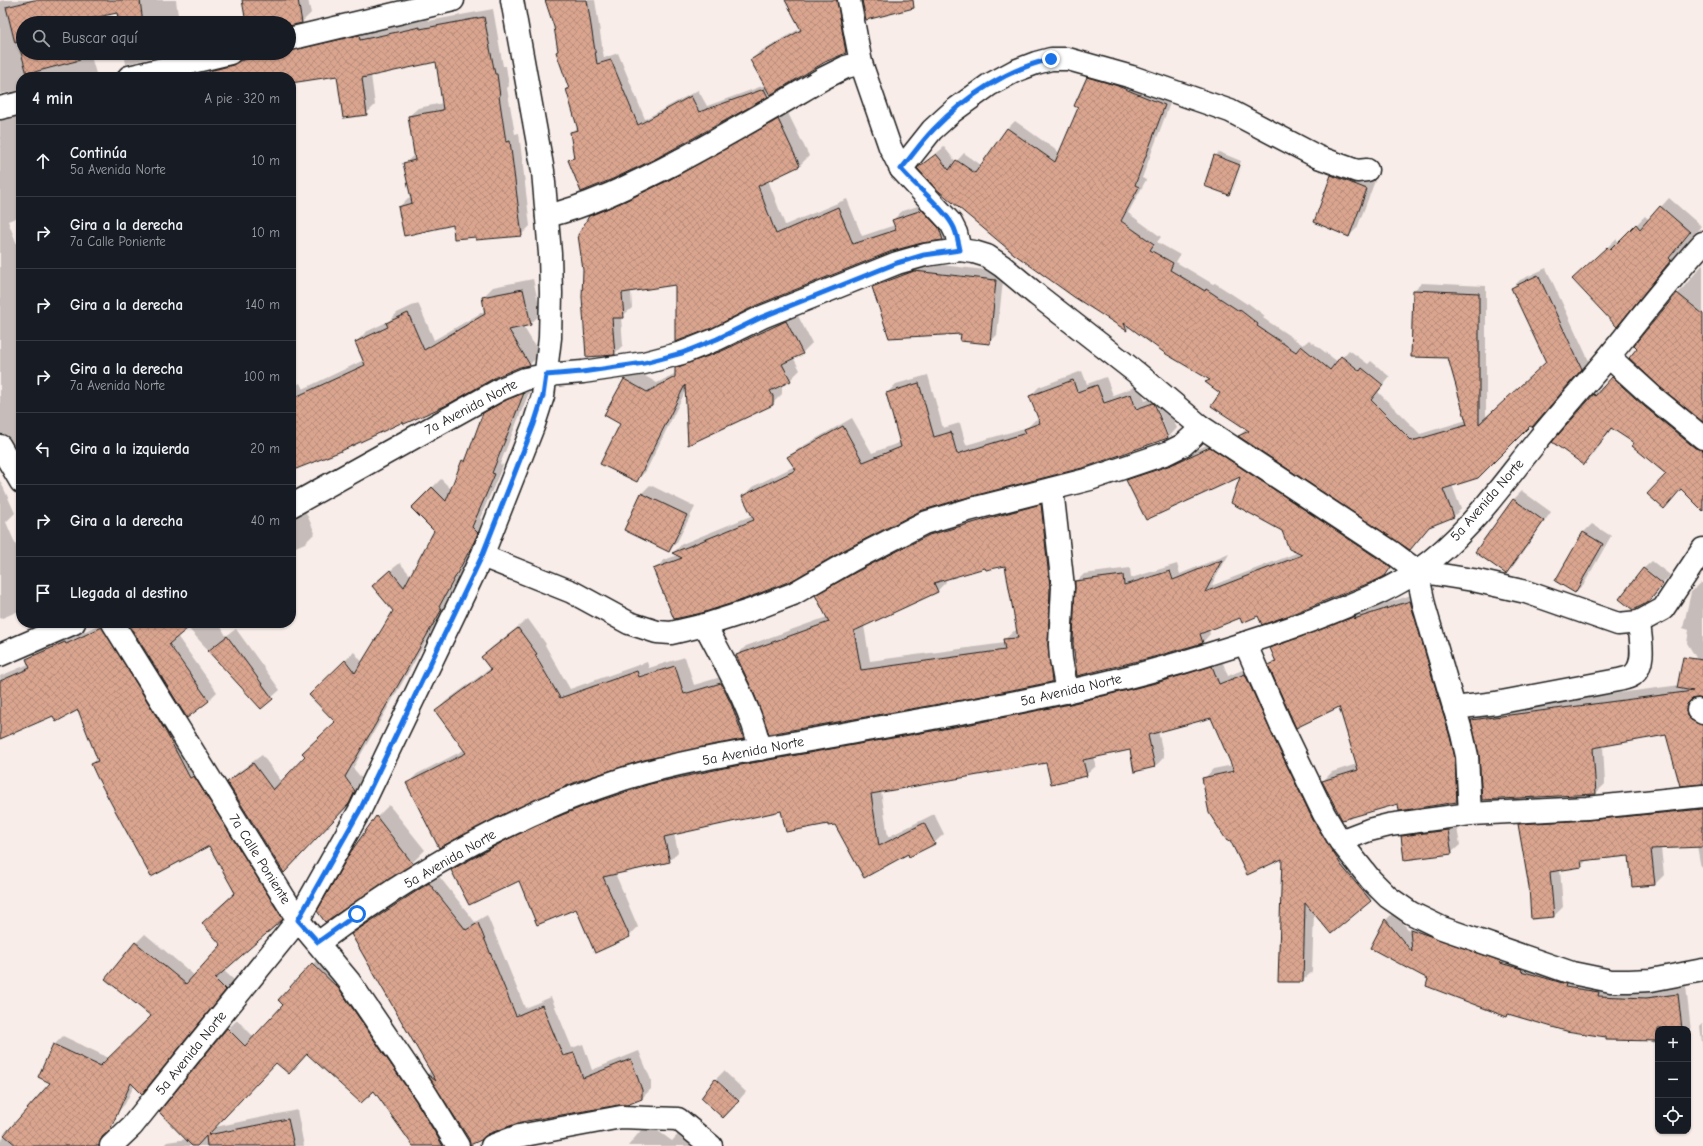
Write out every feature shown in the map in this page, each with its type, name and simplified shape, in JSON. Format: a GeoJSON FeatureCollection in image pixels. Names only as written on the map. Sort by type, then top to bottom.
{"type":"FeatureCollection","features":[{"type":"Feature","properties":{"kind":"street"},"geometry":{"type":"LineString","coordinates":[[296,37],[453,0]]}},
{"type":"Feature","properties":{"kind":"street","name":"5a Avenida Norte"},"geometry":{"type":"LineString","coordinates":[[111,1146],[133,1136],[298,920],[360,810],[482,556],[534,424],[543,396],[546,375],[550,338],[551,293],[543,171],[512,0]]}},
{"type":"Feature","properties":{"kind":"street"},"geometry":{"type":"LineString","coordinates":[[849,0],[861,63],[890,147],[901,169],[913,184],[935,204],[951,223],[956,233],[960,250]]}},
{"type":"Feature","properties":{"kind":"street"},"geometry":{"type":"LineString","coordinates":[[901,169],[932,130],[953,110],[989,85],[1015,71],[1036,63],[1051,59],[1068,59],[1132,77],[1230,111],[1318,157],[1357,171],[1367,170]]}},
{"type":"Feature","properties":{"kind":"street"},"geometry":{"type":"LineString","coordinates":[[150,72],[201,60]]}},
{"type":"Feature","properties":{"kind":"street"},"geometry":{"type":"LineString","coordinates":[[547,216],[573,210],[616,193],[692,154],[824,78],[846,67],[861,63]]}},
{"type":"Feature","properties":{"kind":"street"},"geometry":{"type":"LineString","coordinates":[[0,108],[16,104]]}},
{"type":"Feature","properties":{"kind":"street","name":"5a Avenida Norte"},"geometry":{"type":"LineString","coordinates":[[318,942],[357,914],[450,856],[516,822],[567,799],[626,779],[688,763],[1067,692],[1177,664],[1245,643],[1322,616],[1383,591],[1417,571],[1445,549],[1488,504],[1539,439],[1609,357],[1682,266],[1703,243]]}},
{"type":"Feature","properties":{"kind":"street","name":"7a Avenida Norte"},"geometry":{"type":"LineString","coordinates":[[296,503],[501,389],[525,379],[644,363],[682,353],[717,339],[762,317],[897,263],[924,255],[960,250],[980,254],[1002,266],[1137,373],[1200,426],[1393,553],[1417,571]]}},
{"type":"Feature","properties":{"kind":"street"},"geometry":{"type":"LineString","coordinates":[[1609,357],[1703,438]]}},
{"type":"Feature","properties":{"kind":"street"},"geometry":{"type":"LineString","coordinates":[[482,556],[572,592],[629,623],[671,634],[749,611],[793,594],[852,560],[924,523],[968,510],[1052,490],[1167,453],[1183,445],[1200,426]]}},
{"type":"Feature","properties":{"kind":"street"},"geometry":{"type":"LineString","coordinates":[[0,446],[16,473]]}},
{"type":"Feature","properties":{"kind":"street"},"geometry":{"type":"LineString","coordinates":[[1052,490],[1063,587],[1060,644],[1067,692]]}},
{"type":"Feature","properties":{"kind":"street"},"geometry":{"type":"LineString","coordinates":[[1470,814],[1466,756],[1462,734],[1425,609],[1417,571],[1473,580],[1526,592],[1618,624],[1639,622],[1663,608],[1703,549]]}},
{"type":"Feature","properties":{"kind":"street"},"geometry":{"type":"LineString","coordinates":[[1454,708],[1496,703],[1557,692],[1618,680],[1633,675],[1639,666],[1641,656],[1639,622]]}},
{"type":"Feature","properties":{"kind":"street"},"geometry":{"type":"LineString","coordinates":[[705,625],[749,712],[756,728],[760,749]]}},
{"type":"Feature","properties":{"kind":"street"},"geometry":{"type":"LineString","coordinates":[[0,655],[62,628]]}},
{"type":"Feature","properties":{"kind":"street","name":"7a Calle Poniente"},"geometry":{"type":"LineString","coordinates":[[116,628],[298,920],[318,942],[349,981],[426,1094],[458,1146]]}},
{"type":"Feature","properties":{"kind":"street"},"geometry":{"type":"LineString","coordinates":[[1245,643],[1281,725],[1324,814],[1340,841],[1371,880],[1388,897],[1411,912],[1442,928],[1572,973],[1611,981],[1650,980],[1703,970]]}},
{"type":"Feature","properties":{"kind":"street"},"geometry":{"type":"LineString","coordinates":[[1340,841],[1369,830],[1389,825],[1470,814],[1587,808],[1703,796]]}},
{"type":"Feature","properties":{"kind":"street"},"geometry":{"type":"LineString","coordinates":[[492,1146],[519,1136],[621,1118],[678,1119],[711,1146]]}},
{"type":"Feature","properties":{"kind":"building"},"geometry":{"type":"Polygon","coordinates":[[[34,0],[140,0],[142,16],[118,16],[117,13],[103,16],[16,16],[15,43],[6,7],[34,0]]]}},
{"type":"Feature","properties":{"kind":"building"},"geometry":{"type":"Polygon","coordinates":[[[242,0],[298,0],[302,23],[296,24],[296,16],[245,16],[242,0]]]}},
{"type":"Feature","properties":{"kind":"building"},"geometry":{"type":"Polygon","coordinates":[[[545,0],[587,0],[597,64],[611,60],[638,125],[691,96],[699,112],[764,89],[768,97],[657,158],[581,192],[568,160],[574,158],[570,132],[578,130],[566,89],[569,89],[556,52],[558,51],[554,27],[545,0]]]}},
{"type":"Feature","properties":{"kind":"building"},"geometry":{"type":"Polygon","coordinates":[[[785,0],[837,0],[846,53],[825,62],[770,95],[750,60],[801,30],[785,0]]]}},
{"type":"Feature","properties":{"kind":"building"},"geometry":{"type":"Polygon","coordinates":[[[862,0],[913,0],[914,8],[866,20],[862,0]]]}},
{"type":"Feature","properties":{"kind":"building"},"geometry":{"type":"Polygon","coordinates":[[[484,17],[495,74],[497,74],[506,142],[510,141],[522,236],[476,240],[476,237],[454,239],[453,225],[404,236],[398,207],[412,203],[403,163],[415,160],[408,116],[443,110],[436,62],[362,78],[367,115],[343,118],[337,76],[296,82],[296,72],[209,72],[233,65],[243,60],[296,60],[296,49],[359,35],[360,40],[420,27],[420,29],[484,17]]]}},
{"type":"Feature","properties":{"kind":"building"},"geometry":{"type":"Polygon","coordinates":[[[23,60],[80,60],[35,72],[26,72],[23,60]]]}},
{"type":"Feature","properties":{"kind":"building"},"geometry":{"type":"Polygon","coordinates":[[[1087,77],[1115,85],[1165,105],[1135,185],[1139,187],[1121,221],[1154,244],[1150,250],[1173,263],[1170,270],[1205,291],[1206,289],[1239,311],[1240,310],[1258,324],[1257,326],[1296,352],[1301,346],[1330,370],[1341,356],[1360,371],[1362,368],[1383,385],[1371,400],[1412,441],[1467,425],[1448,358],[1411,357],[1413,290],[1479,293],[1479,424],[1546,362],[1511,288],[1538,275],[1582,369],[1532,427],[1530,426],[1478,478],[1443,489],[1454,517],[1429,527],[1410,550],[1238,436],[1249,431],[1211,406],[1220,393],[1205,382],[1210,380],[1166,354],[1124,323],[1127,331],[1074,297],[1014,254],[934,187],[917,168],[936,154],[949,170],[956,160],[975,173],[1007,128],[1055,162],[1078,108],[1074,106],[1087,77]]]}},
{"type":"Feature","properties":{"kind":"building"},"geometry":{"type":"Polygon","coordinates":[[[778,119],[800,166],[758,186],[776,234],[838,207],[853,244],[896,230],[892,220],[922,210],[939,228],[943,240],[922,243],[892,251],[757,305],[712,328],[675,342],[675,285],[622,293],[624,318],[612,318],[615,355],[586,357],[582,297],[583,270],[578,235],[589,216],[669,180],[778,119]]]}},
{"type":"Feature","properties":{"kind":"building"},"geometry":{"type":"Polygon","coordinates":[[[1214,155],[1240,165],[1229,195],[1204,186],[1214,155]]]}},
{"type":"Feature","properties":{"kind":"building"},"geometry":{"type":"Polygon","coordinates":[[[1331,175],[1367,189],[1349,237],[1314,222],[1331,175]]]}},
{"type":"Feature","properties":{"kind":"building"},"geometry":{"type":"Polygon","coordinates":[[[1660,206],[1690,232],[1669,258],[1671,260],[1617,327],[1572,279],[1607,247],[1610,250],[1636,224],[1640,229],[1660,206]]]}},
{"type":"Feature","properties":{"kind":"building"},"geometry":{"type":"Polygon","coordinates":[[[914,271],[996,280],[990,344],[960,341],[961,334],[889,338],[872,287],[914,271]]]}},
{"type":"Feature","properties":{"kind":"building"},"geometry":{"type":"Polygon","coordinates":[[[523,289],[531,325],[509,330],[530,365],[520,367],[496,377],[447,405],[404,424],[403,422],[339,452],[296,469],[296,397],[365,365],[355,342],[388,327],[386,323],[408,313],[424,350],[485,314],[482,297],[523,289]]]}},
{"type":"Feature","properties":{"kind":"building"},"geometry":{"type":"Polygon","coordinates":[[[1677,293],[1703,314],[1703,422],[1661,388],[1629,358],[1637,348],[1634,345],[1677,293]]]}},
{"type":"Feature","properties":{"kind":"building"},"geometry":{"type":"Polygon","coordinates":[[[786,321],[803,354],[782,364],[791,381],[770,391],[773,396],[773,405],[688,445],[685,385],[637,482],[600,464],[620,424],[604,415],[624,379],[647,392],[675,377],[675,368],[722,351],[786,321]]]}},
{"type":"Feature","properties":{"kind":"building"},"geometry":{"type":"Polygon","coordinates":[[[1612,377],[1645,407],[1695,448],[1703,450],[1703,511],[1681,489],[1664,509],[1647,494],[1666,474],[1632,446],[1634,443],[1611,428],[1584,465],[1552,442],[1594,394],[1595,396],[1612,377]]]}},
{"type":"Feature","properties":{"kind":"building"},"geometry":{"type":"Polygon","coordinates":[[[1073,380],[1077,392],[1097,385],[1104,403],[1131,394],[1136,409],[1153,403],[1168,438],[1086,467],[920,511],[846,549],[793,580],[745,599],[702,613],[674,619],[653,569],[682,558],[672,553],[754,520],[742,496],[796,470],[787,457],[843,426],[863,462],[901,447],[886,393],[919,383],[934,437],[951,432],[957,454],[1026,433],[1024,429],[1040,423],[1029,396],[1073,380]]]}},
{"type":"Feature","properties":{"kind":"building"},"geometry":{"type":"Polygon","coordinates":[[[524,393],[492,473],[495,474],[472,527],[478,533],[473,544],[439,607],[442,609],[345,777],[355,791],[349,804],[284,873],[227,782],[253,763],[273,790],[305,756],[302,753],[335,722],[309,695],[345,660],[355,673],[393,611],[372,586],[390,570],[404,587],[434,531],[411,508],[432,487],[446,501],[462,460],[465,462],[483,413],[506,400],[524,393]]]}},
{"type":"Feature","properties":{"kind":"building"},"geometry":{"type":"Polygon","coordinates":[[[1210,447],[1391,567],[1385,576],[1377,580],[1262,625],[1258,616],[1242,623],[1240,618],[1200,634],[1203,643],[1077,676],[1073,644],[1075,581],[1123,575],[1124,585],[1170,571],[1173,580],[1222,560],[1205,592],[1302,555],[1289,549],[1282,531],[1231,503],[1240,477],[1146,520],[1126,480],[1171,465],[1210,447]]]}},
{"type":"Feature","properties":{"kind":"building"},"geometry":{"type":"Polygon","coordinates":[[[641,493],[687,515],[669,552],[624,530],[641,493]]]}},
{"type":"Feature","properties":{"kind":"building"},"geometry":{"type":"Polygon","coordinates":[[[1513,499],[1544,521],[1506,574],[1475,552],[1513,499]]]}},
{"type":"Feature","properties":{"kind":"building"},"geometry":{"type":"Polygon","coordinates":[[[1041,504],[1050,587],[1048,645],[1052,682],[962,700],[769,734],[755,696],[736,655],[829,622],[815,595],[858,571],[929,535],[1041,504]],[[1005,566],[986,570],[985,568],[934,583],[938,592],[854,631],[861,670],[1005,650],[1003,639],[1018,638],[1005,566]]]}},
{"type":"Feature","properties":{"kind":"building"},"geometry":{"type":"Polygon","coordinates":[[[1583,532],[1603,544],[1575,593],[1555,581],[1583,532]]]}},
{"type":"Feature","properties":{"kind":"building"},"geometry":{"type":"Polygon","coordinates":[[[1643,568],[1663,584],[1649,602],[1633,610],[1619,599],[1643,568]]]}},
{"type":"Feature","properties":{"kind":"building"},"geometry":{"type":"Polygon","coordinates":[[[1410,601],[1455,758],[1457,802],[1399,811],[1398,804],[1342,820],[1322,781],[1358,770],[1339,707],[1296,728],[1268,665],[1276,662],[1270,648],[1356,616],[1354,619],[1410,601]]]}},
{"type":"Feature","properties":{"kind":"building"},"geometry":{"type":"Polygon","coordinates":[[[103,628],[166,732],[190,778],[194,776],[283,919],[215,979],[226,990],[142,1094],[131,1083],[110,1130],[102,1137],[99,1146],[17,1146],[4,1135],[50,1083],[38,1077],[53,1044],[100,1066],[151,1016],[105,979],[135,942],[186,984],[221,945],[202,923],[235,893],[209,846],[151,877],[91,764],[98,761],[78,710],[56,722],[53,716],[0,739],[0,681],[30,668],[26,659],[65,642],[66,644],[103,628]]]}},
{"type":"Feature","properties":{"kind":"building"},"geometry":{"type":"Polygon","coordinates":[[[131,628],[188,628],[169,644],[209,701],[187,718],[131,628]]]}},
{"type":"Feature","properties":{"kind":"building"},"geometry":{"type":"Polygon","coordinates":[[[518,628],[537,654],[535,655],[560,698],[637,671],[639,677],[675,666],[684,694],[721,683],[732,706],[744,739],[644,760],[578,781],[498,817],[439,848],[406,783],[466,753],[435,711],[491,670],[481,657],[518,628]]]}},
{"type":"Feature","properties":{"kind":"building"},"geometry":{"type":"Polygon","coordinates":[[[227,636],[273,699],[261,709],[208,651],[227,636]]]}},
{"type":"Feature","properties":{"kind":"building"},"geometry":{"type":"Polygon","coordinates":[[[1683,657],[1703,660],[1703,699],[1692,699],[1687,704],[1686,710],[1687,716],[1691,720],[1703,725],[1703,784],[1680,786],[1666,735],[1593,748],[1596,794],[1482,800],[1479,755],[1471,720],[1693,691],[1677,688],[1683,657]]]}},
{"type":"Feature","properties":{"kind":"building"},"geometry":{"type":"Polygon","coordinates":[[[1212,666],[1219,684],[1245,674],[1313,820],[1341,865],[1371,901],[1331,934],[1305,903],[1303,982],[1278,982],[1282,859],[1247,875],[1230,840],[1227,841],[1209,813],[1202,778],[1234,771],[1211,718],[1148,735],[1155,767],[1134,772],[1130,750],[1083,760],[1087,776],[1051,784],[1046,763],[871,794],[879,846],[924,823],[935,844],[909,857],[908,854],[864,878],[835,825],[828,826],[828,824],[786,832],[781,811],[664,837],[670,862],[603,877],[630,937],[595,953],[576,909],[537,925],[519,881],[469,905],[451,870],[508,839],[547,821],[587,805],[650,784],[724,768],[966,725],[1070,704],[1156,683],[1212,666]]]}},
{"type":"Feature","properties":{"kind":"building"},"geometry":{"type":"Polygon","coordinates":[[[1703,809],[1703,847],[1651,849],[1655,885],[1632,887],[1629,856],[1581,861],[1582,867],[1550,872],[1554,917],[1531,919],[1529,887],[1518,824],[1588,820],[1703,809]]]}},
{"type":"Feature","properties":{"kind":"building"},"geometry":{"type":"Polygon","coordinates":[[[376,816],[413,864],[325,922],[317,911],[350,853],[376,816]]]}},
{"type":"Feature","properties":{"kind":"building"},"geometry":{"type":"Polygon","coordinates":[[[1448,830],[1452,854],[1404,860],[1401,836],[1448,830]]]}},
{"type":"Feature","properties":{"kind":"building"},"geometry":{"type":"Polygon","coordinates":[[[429,883],[466,930],[478,923],[516,1016],[542,1005],[563,1056],[574,1053],[583,1078],[631,1059],[642,1090],[642,1099],[627,1105],[619,1105],[521,1122],[488,1134],[481,1140],[470,1145],[469,1139],[427,1074],[436,1081],[351,934],[429,883]]]}},
{"type":"Feature","properties":{"kind":"building"},"geometry":{"type":"Polygon","coordinates":[[[1385,919],[1412,952],[1410,929],[1501,961],[1500,963],[1522,969],[1521,971],[1566,984],[1565,987],[1599,992],[1598,996],[1646,998],[1678,994],[1682,1026],[1655,1026],[1655,1041],[1606,1040],[1606,1037],[1566,1031],[1508,1014],[1507,1017],[1426,986],[1428,979],[1370,948],[1385,919]]]}},
{"type":"Feature","properties":{"kind":"building"},"geometry":{"type":"Polygon","coordinates":[[[312,963],[340,990],[416,1101],[443,1146],[413,1146],[374,1091],[361,1103],[307,1054],[289,1074],[276,1063],[208,1135],[288,1119],[294,1146],[207,1146],[206,1136],[197,1146],[192,1146],[159,1112],[227,1028],[245,1046],[283,1005],[278,1000],[312,963]]]}},
{"type":"Feature","properties":{"kind":"building"},"geometry":{"type":"Polygon","coordinates":[[[715,1079],[739,1101],[723,1118],[701,1098],[715,1079]]]}},
{"type":"Feature","properties":{"kind":"route"},"geometry":{"type":"LineString","coordinates":[[357,914],[318,942],[298,920],[360,810],[482,556],[534,424],[543,396],[546,375],[582,372],[644,363],[682,353],[717,339],[762,317],[897,263],[924,255],[960,250],[956,233],[951,223],[935,204],[913,184],[901,169],[932,130],[953,110],[989,85],[1015,71],[1051,59]]}}]}
